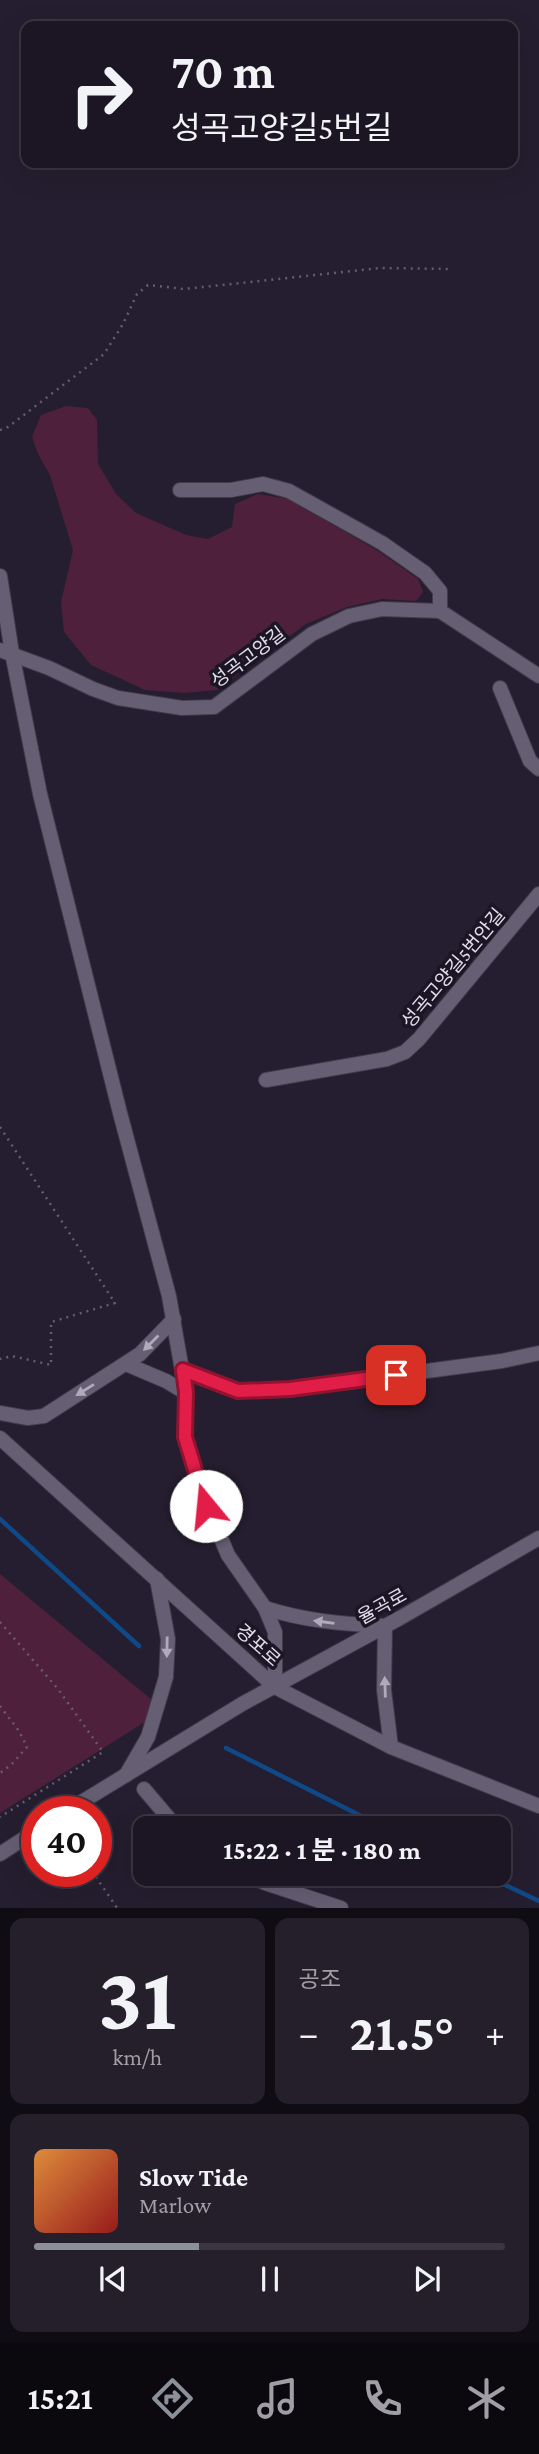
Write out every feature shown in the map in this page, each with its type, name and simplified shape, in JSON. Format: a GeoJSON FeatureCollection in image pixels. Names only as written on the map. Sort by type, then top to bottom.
{"type":"FeatureCollection","features":[{"type":"Feature","properties":{"kind":"street"},"geometry":{"type":"LineString","coordinates":[[180,490],[230,490],[262,484],[289,491],[382,543],[425,573],[440,591],[440,611],[539,676]]}},
{"type":"Feature","properties":{"kind":"street"},"geometry":{"type":"LineString","coordinates":[[0,576],[6,652],[174,1319],[186,1392],[185,1437],[206,1506],[228,1555],[265,1608],[275,1632],[275,1686]]}},
{"type":"Feature","properties":{"kind":"street","name":"성곡고양길"},"geometry":{"type":"LineString","coordinates":[[6,652],[118,698],[182,708],[215,707],[312,634],[349,616],[382,609],[440,611]]}},
{"type":"Feature","properties":{"kind":"street"},"geometry":{"type":"LineString","coordinates":[[500,688],[530,761],[539,769]]}},
{"type":"Feature","properties":{"kind":"street","name":"성곡고양길5번안길"},"geometry":{"type":"LineString","coordinates":[[266,1080],[387,1059],[405,1052],[419,1039],[539,894]]}},
{"type":"Feature","properties":{"kind":"street"},"geometry":{"type":"LineString","coordinates":[[0,1413],[28,1418],[44,1416],[140,1354],[174,1319]]}},
{"type":"Feature","properties":{"kind":"street"},"geometry":{"type":"LineString","coordinates":[[183,1370],[238,1391],[277,1390],[502,1361],[539,1353]]}},
{"type":"Feature","properties":{"kind":"street"},"geometry":{"type":"LineString","coordinates":[[126,1364],[186,1392]]}},
{"type":"Feature","properties":{"kind":"street","name":"경포로"},"geometry":{"type":"LineString","coordinates":[[0,1438],[30,1468],[275,1686],[391,1747],[539,1805]]}},
{"type":"Feature","properties":{"kind":"street","name":"율곡로"},"geometry":{"type":"LineString","coordinates":[[125,1777],[242,1704],[539,1538]]}},
{"type":"Feature","properties":{"kind":"street"},"geometry":{"type":"LineString","coordinates":[[93,1796],[125,1777],[148,1737],[166,1677],[168,1639],[157,1580]]}},
{"type":"Feature","properties":{"kind":"street"},"geometry":{"type":"LineString","coordinates":[[265,1608],[292,1617],[327,1623],[385,1626],[384,1690],[391,1747]]}},
{"type":"Feature","properties":{"kind":"street"},"geometry":{"type":"LineString","coordinates":[[144,1788],[167,1816]]}},
{"type":"Feature","properties":{"kind":"street"},"geometry":{"type":"LineString","coordinates":[[0,1854],[21,1840]]}},
{"type":"Feature","properties":{"kind":"street"},"geometry":{"type":"LineString","coordinates":[[274,1886],[341,1908]]}},
{"type":"Feature","properties":{"kind":"path"},"geometry":{"type":"LineString","coordinates":[[0,430],[8,427],[104,354],[123,324],[137,294],[148,285],[184,289],[381,268],[452,269]]}},
{"type":"Feature","properties":{"kind":"path"},"geometry":{"type":"LineString","coordinates":[[0,1127],[115,1303],[51,1322],[51,1365],[12,1356],[0,1359]]}},
{"type":"Feature","properties":{"kind":"path"},"geometry":{"type":"LineString","coordinates":[[0,1622],[58,1689],[103,1752],[0,1817]]}},
{"type":"Feature","properties":{"kind":"path"},"geometry":{"type":"LineString","coordinates":[[0,1706],[19,1731],[27,1747],[0,1773]]}},
{"type":"Feature","properties":{"kind":"path"},"geometry":{"type":"LineString","coordinates":[[103,1887],[117,1908]]}},
{"type":"Feature","properties":{"kind":"shaded area"},"geometry":{"type":"Polygon","coordinates":[[[66,406],[88,408],[97,420],[98,464],[116,494],[136,513],[186,535],[208,539],[232,527],[235,504],[258,494],[288,499],[378,551],[418,579],[423,592],[416,601],[382,599],[347,607],[306,624],[217,690],[184,693],[145,690],[91,665],[64,632],[61,602],[73,550],[50,475],[32,437],[41,415],[66,406]]]}},
{"type":"Feature","properties":{"kind":"shaded area"},"geometry":{"type":"Polygon","coordinates":[[[0,1574],[164,1710],[27,1796],[21,1796],[21,1800],[0,1813],[0,1574]]]}},
{"type":"Feature","properties":{"kind":"waterway"},"geometry":{"type":"LineString","coordinates":[[0,1519],[139,1646]]}},
{"type":"Feature","properties":{"kind":"waterway"},"geometry":{"type":"LineString","coordinates":[[226,1748],[361,1816]]}},
{"type":"Feature","properties":{"kind":"waterway"},"geometry":{"type":"LineString","coordinates":[[507,1886],[539,1901]]}},
{"type":"Feature","properties":{"kind":"route"},"geometry":{"type":"LineString","coordinates":[[206,1506],[185,1437],[186,1392],[183,1370],[238,1391],[290,1389],[396,1375]]}}]}
